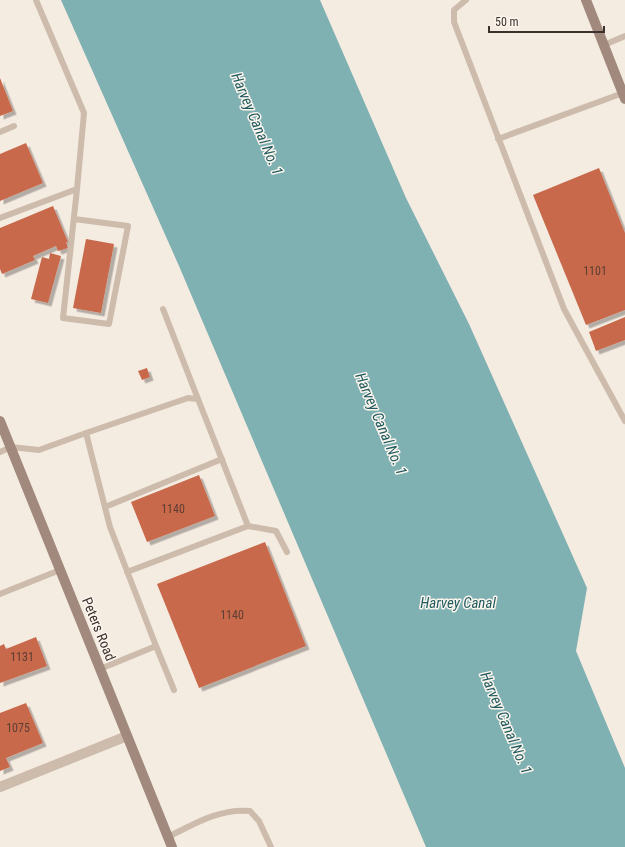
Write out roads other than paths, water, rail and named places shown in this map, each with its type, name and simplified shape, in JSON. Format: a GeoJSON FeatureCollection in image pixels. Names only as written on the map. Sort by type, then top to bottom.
{"type":"FeatureCollection","features":[{"type":"Feature","properties":{"kind":"main road"},"geometry":{"type":"LineString","coordinates":[[586,0],[624,96]]}},
{"type":"Feature","properties":{"kind":"main road","name":"Peters Road"},"geometry":{"type":"LineString","coordinates":[[0,421],[172,847]]}},
{"type":"Feature","properties":{"kind":"street"},"geometry":{"type":"LineString","coordinates":[[0,788],[127,736]]}},
{"type":"Feature","properties":{"kind":"lane"},"geometry":{"type":"LineString","coordinates":[[36,0],[84,113],[63,318],[109,324],[128,226],[74,219]]}},
{"type":"Feature","properties":{"kind":"lane"},"geometry":{"type":"LineString","coordinates":[[466,0],[454,10],[454,22],[498,139],[564,309],[625,421]]}},
{"type":"Feature","properties":{"kind":"lane"},"geometry":{"type":"LineString","coordinates":[[604,45],[625,36]]}},
{"type":"Feature","properties":{"kind":"lane"},"geometry":{"type":"LineString","coordinates":[[498,139],[624,96]]}},
{"type":"Feature","properties":{"kind":"lane"},"geometry":{"type":"LineString","coordinates":[[0,132],[14,126]]}},
{"type":"Feature","properties":{"kind":"lane"},"geometry":{"type":"LineString","coordinates":[[0,218],[77,189]]}},
{"type":"Feature","properties":{"kind":"lane"},"geometry":{"type":"LineString","coordinates":[[163,309],[248,526]]}},
{"type":"Feature","properties":{"kind":"lane"},"geometry":{"type":"LineString","coordinates":[[0,452],[11,447],[40,450],[188,398],[198,399]]}},
{"type":"Feature","properties":{"kind":"lane"},"geometry":{"type":"LineString","coordinates":[[86,433],[110,527],[174,690]]}},
{"type":"Feature","properties":{"kind":"lane"},"geometry":{"type":"LineString","coordinates":[[105,507],[222,459]]}},
{"type":"Feature","properties":{"kind":"lane"},"geometry":{"type":"LineString","coordinates":[[127,572],[248,526],[276,531],[287,552]]}},
{"type":"Feature","properties":{"kind":"lane"},"geometry":{"type":"LineString","coordinates":[[0,594],[60,570]]}},
{"type":"Feature","properties":{"kind":"lane"},"geometry":{"type":"LineString","coordinates":[[100,669],[156,646]]}},
{"type":"Feature","properties":{"kind":"lane"},"geometry":{"type":"LineString","coordinates":[[168,837],[205,818],[236,810],[250,811],[259,821],[271,847]]}},
{"type":"Feature","properties":{"kind":"water","name":"Harvey Canal"},"geometry":{"type":"Polygon","coordinates":[[[61,0],[320,0],[406,198],[469,324],[587,588],[576,651],[625,768],[625,847],[426,847],[179,266],[61,0]]]}},
{"type":"Feature","properties":{"kind":"water label","name":"Harvey Canal No. 1"},"geometry":{"type":"Point","coordinates":[257,124]}},
{"type":"Feature","properties":{"kind":"water label","name":"Harvey Canal No. 1"},"geometry":{"type":"Point","coordinates":[381,424]}},
{"type":"Feature","properties":{"kind":"water label","name":"Harvey Canal No. 1"},"geometry":{"type":"Point","coordinates":[506,723]}}]}
